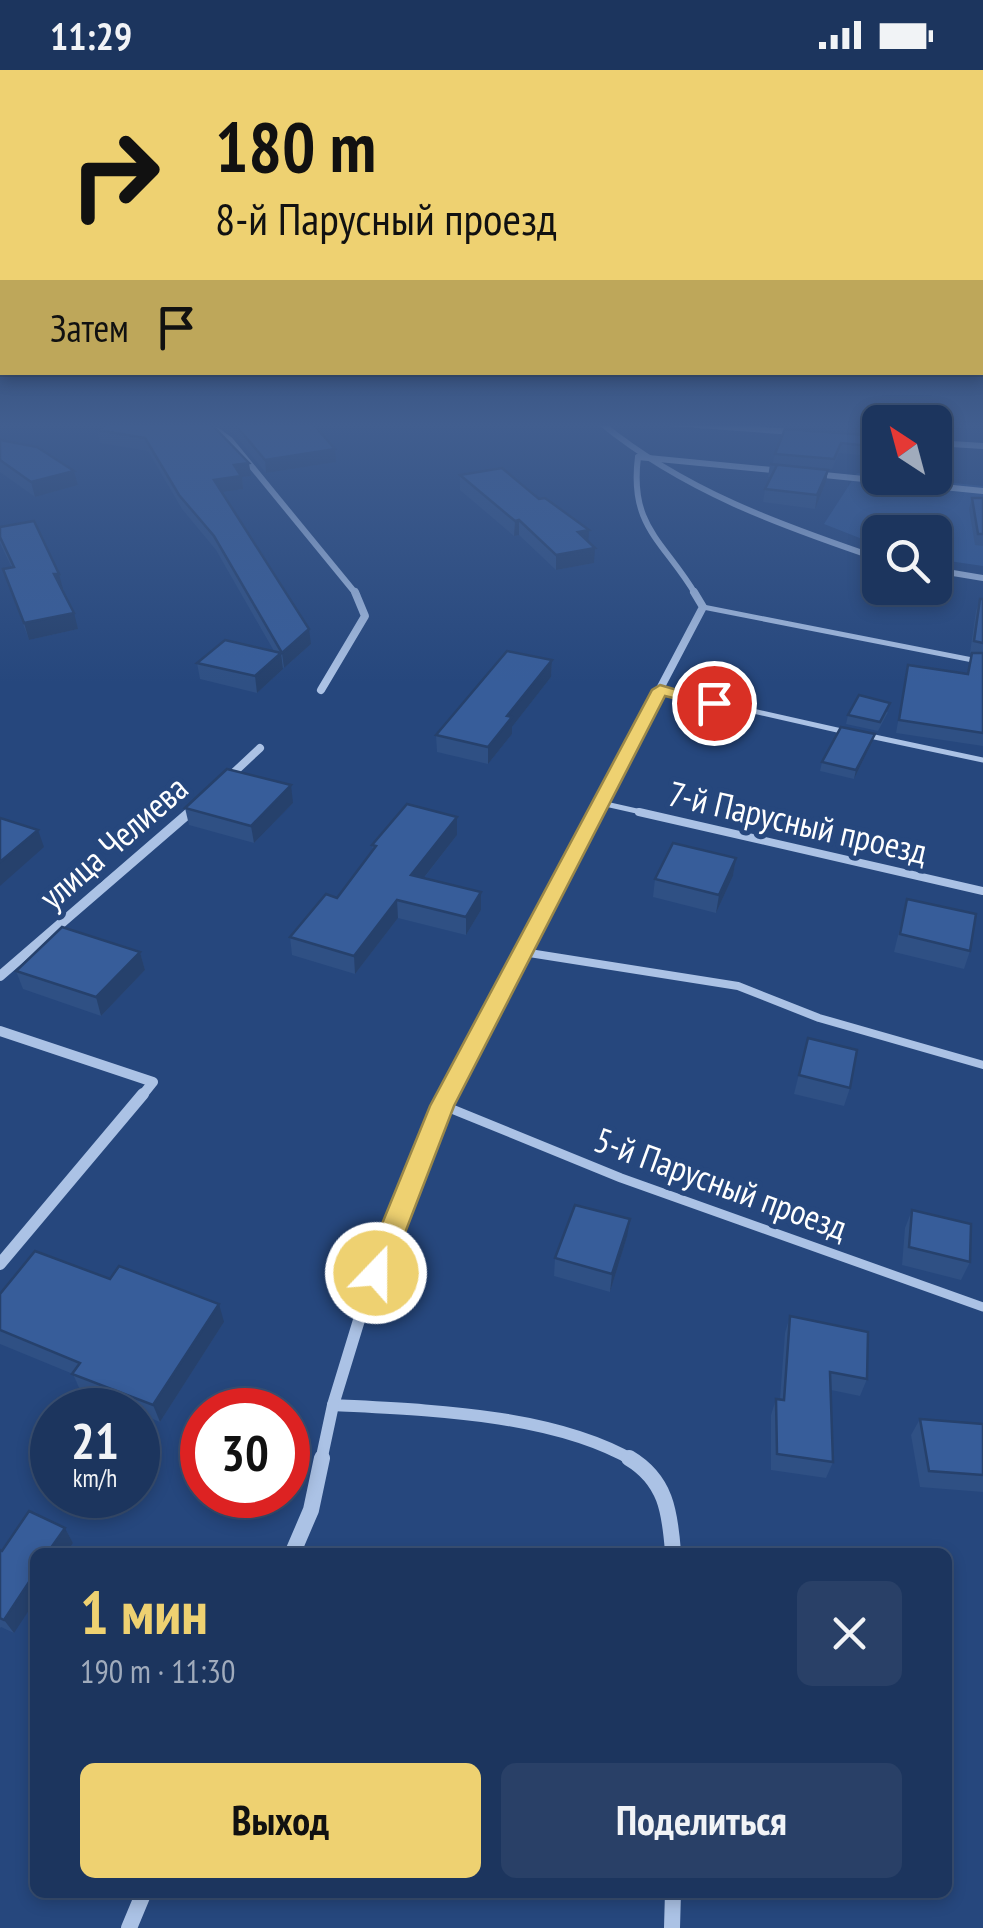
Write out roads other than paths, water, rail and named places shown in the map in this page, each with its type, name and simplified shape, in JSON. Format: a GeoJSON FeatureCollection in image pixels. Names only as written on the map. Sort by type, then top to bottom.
{"type":"FeatureCollection","features":[{"type":"Feature","properties":{"kind":"street"},"geometry":{"type":"LineString","coordinates":[[287,510],[358,596],[365,616],[321,690]]}},
{"type":"Feature","properties":{"kind":"street"},"geometry":{"type":"LineString","coordinates":[[294,1548],[311,1510],[333,1405],[363,1307],[442,1106],[703,607],[692,584],[644,528],[639,510]]}},
{"type":"Feature","properties":{"kind":"street"},"geometry":{"type":"LineString","coordinates":[[740,510],[862,553]]}},
{"type":"Feature","properties":{"kind":"street"},"geometry":{"type":"LineString","coordinates":[[952,573],[983,578]]}},
{"type":"Feature","properties":{"kind":"street","name":"улица Челиева"},"geometry":{"type":"LineString","coordinates":[[220,784],[260,748]]}},
{"type":"Feature","properties":{"kind":"street","name":"улица Челиева"},"geometry":{"type":"LineString","coordinates":[[0,976],[207,797]]}},
{"type":"Feature","properties":{"kind":"street"},"geometry":{"type":"LineString","coordinates":[[0,1031],[153,1082],[0,1264]]}},
{"type":"Feature","properties":{"kind":"street"},"geometry":{"type":"LineString","coordinates":[[333,1405],[428,1410],[605,1445],[648,1469],[670,1508],[673,1548]]}},
{"type":"Feature","properties":{"kind":"street"},"geometry":{"type":"LineString","coordinates":[[128,1928],[141,1898]]}},
{"type":"Feature","properties":{"kind":"street"},"geometry":{"type":"LineString","coordinates":[[672,1928],[673,1898]]}},
{"type":"Feature","properties":{"kind":"lane"},"geometry":{"type":"LineString","coordinates":[[703,607],[983,662]]}},
{"type":"Feature","properties":{"kind":"lane"},"geometry":{"type":"LineString","coordinates":[[660,690],[983,760]]}},
{"type":"Feature","properties":{"kind":"lane","name":"7-й Парусный проезд"},"geometry":{"type":"LineString","coordinates":[[602,802],[983,891]]}},
{"type":"Feature","properties":{"kind":"lane"},"geometry":{"type":"LineString","coordinates":[[522,952],[738,986],[819,1018],[983,1065]]}},
{"type":"Feature","properties":{"kind":"lane","name":"5-й Парусный проезд"},"geometry":{"type":"LineString","coordinates":[[442,1106],[621,1178],[983,1307]]}}]}
